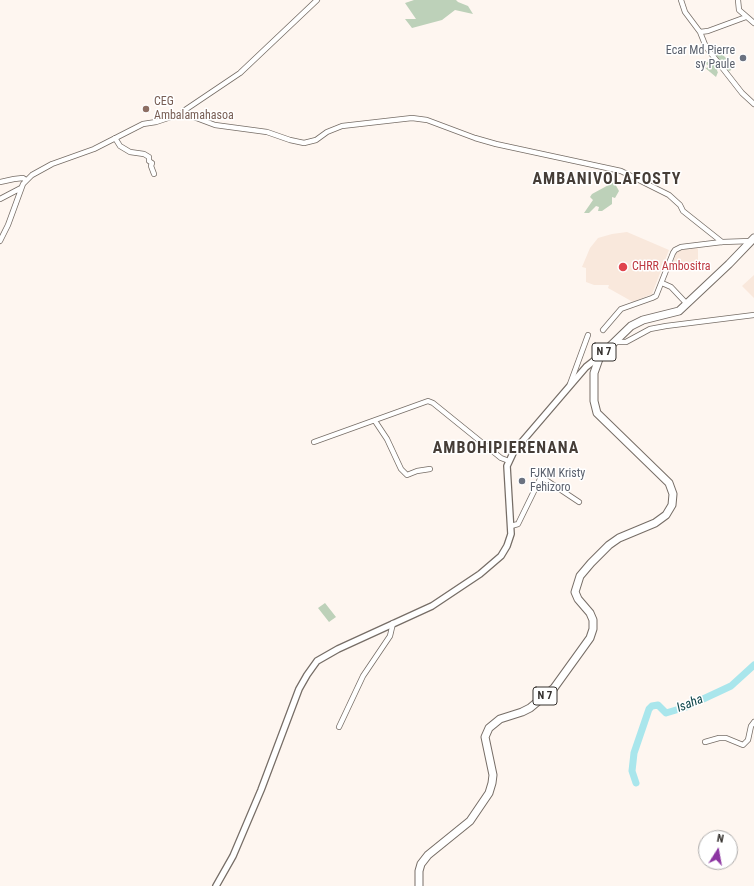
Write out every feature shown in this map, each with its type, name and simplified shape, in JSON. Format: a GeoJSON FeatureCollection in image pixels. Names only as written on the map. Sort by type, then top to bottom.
{"type":"FeatureCollection","features":[{"type":"Feature","properties":{"kind":"main road","name":"N 7"},"geometry":{"type":"LineString","coordinates":[[419,886],[419,872],[421,864],[428,855],[470,821],[489,793],[493,775],[485,737],[488,728],[500,719],[530,708],[554,688],[590,638],[593,629],[593,620],[590,613],[578,599],[576,592],[580,576],[609,545],[619,538],[655,523],[666,515],[672,505],[673,494],[670,483],[597,413],[594,401],[594,373],[600,356],[631,326],[643,320],[679,311],[729,264],[752,239]]}},
{"type":"Feature","properties":{"kind":"street"},"geometry":{"type":"LineString","coordinates":[[0,240],[8,225],[21,188],[26,180],[52,164],[94,149],[143,124],[156,122],[183,113],[184,110],[240,73],[317,0]]}},
{"type":"Feature","properties":{"kind":"street"},"geometry":{"type":"LineString","coordinates":[[681,0],[685,12],[700,32],[706,47],[716,61],[729,74],[742,93],[754,104]]}},
{"type":"Feature","properties":{"kind":"street"},"geometry":{"type":"LineString","coordinates":[[738,0],[739,10],[754,22]]}},
{"type":"Feature","properties":{"kind":"street"},"geometry":{"type":"LineString","coordinates":[[700,32],[708,31],[746,17]]}},
{"type":"Feature","properties":{"kind":"street"},"geometry":{"type":"LineString","coordinates":[[183,113],[215,124],[267,132],[304,143],[316,140],[327,132],[342,126],[412,118],[427,120],[475,138],[496,144],[621,171],[669,195],[680,205],[683,211],[722,242]]}},
{"type":"Feature","properties":{"kind":"street"},"geometry":{"type":"LineString","coordinates":[[115,138],[120,146],[130,152],[144,154],[149,157],[154,174]]}},
{"type":"Feature","properties":{"kind":"street"},"geometry":{"type":"LineString","coordinates":[[0,182],[23,178],[26,180]]}},
{"type":"Feature","properties":{"kind":"street"},"geometry":{"type":"LineString","coordinates":[[0,198],[21,188]]}},
{"type":"Feature","properties":{"kind":"street"},"geometry":{"type":"LineString","coordinates":[[603,330],[621,309],[656,296],[675,250],[722,242],[752,239]]}},
{"type":"Feature","properties":{"kind":"street"},"geometry":{"type":"LineString","coordinates":[[662,283],[671,287],[687,304]]}},
{"type":"Feature","properties":{"kind":"street"},"geometry":{"type":"LineString","coordinates":[[616,342],[626,342],[650,329],[754,315]]}},
{"type":"Feature","properties":{"kind":"street"},"geometry":{"type":"LineString","coordinates":[[570,385],[588,335]]}},
{"type":"Feature","properties":{"kind":"street"},"geometry":{"type":"LineString","coordinates":[[216,886],[233,856],[258,798],[299,688],[317,661],[338,649],[432,606],[480,574],[501,556],[507,546],[511,534],[507,466],[509,461],[514,451],[570,385],[586,367],[600,356]]}},
{"type":"Feature","properties":{"kind":"street"},"geometry":{"type":"LineString","coordinates":[[314,442],[428,401],[434,403],[501,458],[509,461]]}},
{"type":"Feature","properties":{"kind":"street"},"geometry":{"type":"LineString","coordinates":[[374,421],[387,439],[402,469],[407,475],[430,469]]}},
{"type":"Feature","properties":{"kind":"street"},"geometry":{"type":"LineString","coordinates":[[511,526],[518,524],[540,479],[542,478],[579,502]]}},
{"type":"Feature","properties":{"kind":"street"},"geometry":{"type":"LineString","coordinates":[[339,727],[363,676],[390,636],[393,624]]}},
{"type":"Feature","properties":{"kind":"street"},"geometry":{"type":"LineString","coordinates":[[706,742],[719,738],[726,738],[743,744],[748,740],[751,726],[754,722]]}},
{"type":"Feature","properties":{"kind":"shaded area","name":"CHRR Ambositra"},"geometry":{"type":"Polygon","coordinates":[[[627,232],[669,250],[652,294],[633,302],[608,288],[609,285],[594,285],[586,282],[586,268],[582,267],[590,248],[598,238],[627,232]]]}},
{"type":"Feature","properties":{"kind":"shaded area","name":"CHRR Ambositra"},"geometry":{"type":"Polygon","coordinates":[[[698,247],[698,260],[694,263],[690,270],[684,270],[673,262],[676,253],[680,250],[698,247]]]}},
{"type":"Feature","properties":{"kind":"shaded area"},"geometry":{"type":"Polygon","coordinates":[[[754,275],[754,298],[742,286],[754,275]]]}},
{"type":"Feature","properties":{"kind":"green space"},"geometry":{"type":"Polygon","coordinates":[[[414,0],[456,0],[468,6],[473,14],[455,10],[442,20],[412,28],[405,19],[416,19],[405,3],[414,0]]]}},
{"type":"Feature","properties":{"kind":"green space"},"geometry":{"type":"Polygon","coordinates":[[[718,52],[721,52],[734,66],[730,71],[727,70],[716,56],[718,52]]]}},
{"type":"Feature","properties":{"kind":"green space"},"geometry":{"type":"Polygon","coordinates":[[[706,62],[714,62],[718,66],[716,77],[704,67],[707,68],[709,66],[706,62]]]}},
{"type":"Feature","properties":{"kind":"green space"},"geometry":{"type":"Polygon","coordinates":[[[614,182],[619,191],[615,198],[612,197],[612,204],[602,211],[598,211],[599,207],[596,206],[589,213],[584,213],[593,200],[590,197],[592,194],[614,182]]]}},
{"type":"Feature","properties":{"kind":"green space"},"geometry":{"type":"Polygon","coordinates":[[[325,603],[336,617],[329,622],[318,608],[325,603]]]}},
{"type":"Feature","properties":{"kind":"waterway","name":"Isaha"},"geometry":{"type":"LineString","coordinates":[[636,783],[632,771],[634,753],[649,709],[652,706],[658,705],[666,713],[686,707],[731,686],[754,665]]}},
{"type":"Feature","properties":{"kind":"place","name":"Ecar Md Pierre sy Paule"},"geometry":{"type":"Point","coordinates":[743,58]}},
{"type":"Feature","properties":{"kind":"place","name":"CEG Ambalamahasoa"},"geometry":{"type":"Point","coordinates":[146,109]}},
{"type":"Feature","properties":{"kind":"place","name":"CHRR Ambositra"},"geometry":{"type":"Point","coordinates":[623,267]}},
{"type":"Feature","properties":{"kind":"place","name":"FJKM Kristy Fehizoro"},"geometry":{"type":"Point","coordinates":[522,481]}},
{"type":"Feature","properties":{"kind":"district","name":"AMBANIVOLAFOSTY"},"geometry":{"type":"Point","coordinates":[607,180]}},
{"type":"Feature","properties":{"kind":"district","name":"AMBOHIPIERENANA"},"geometry":{"type":"Point","coordinates":[506,449]}}]}
